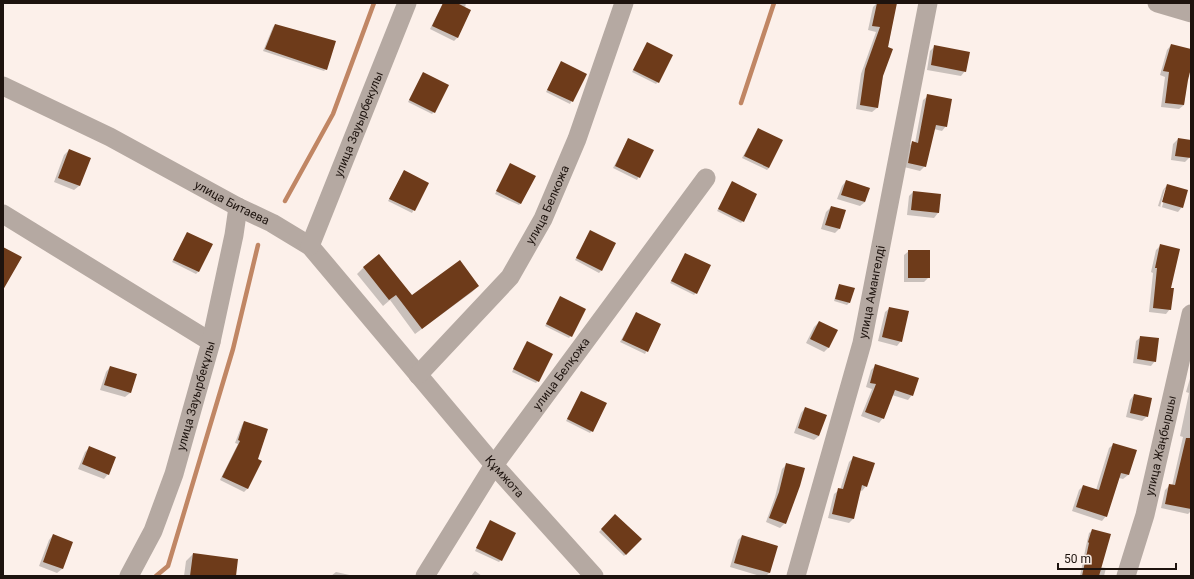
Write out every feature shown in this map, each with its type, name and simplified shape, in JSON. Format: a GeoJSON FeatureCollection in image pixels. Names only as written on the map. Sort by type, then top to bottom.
{"type":"FeatureCollection","features":[{"type":"Feature","properties":{"kind":"street","name":"улица Зауырбекулы"},"geometry":{"type":"LineString","coordinates":[[310,246],[407,3]]}},
{"type":"Feature","properties":{"kind":"street","name":"улица Белкожа"},"geometry":{"type":"LineString","coordinates":[[418,376],[510,277],[543,219],[577,139],[624,3]]}},
{"type":"Feature","properties":{"kind":"street","name":"улица Амангелді"},"geometry":{"type":"LineString","coordinates":[[796,576],[862,343],[928,3]]}},
{"type":"Feature","properties":{"kind":"street"},"geometry":{"type":"LineString","coordinates":[[1157,3],[1191,12]]}},
{"type":"Feature","properties":{"kind":"street","name":"улица Битаева"},"geometry":{"type":"LineString","coordinates":[[3,86],[110,137],[238,207],[272,223],[310,246],[418,376]]}},
{"type":"Feature","properties":{"kind":"street","name":"улица Белқожа"},"geometry":{"type":"LineString","coordinates":[[425,576],[494,465],[706,178]]}},
{"type":"Feature","properties":{"kind":"street","name":"улица Зауырбекұлы"},"geometry":{"type":"LineString","coordinates":[[129,576],[153,531],[174,474],[211,342],[234,235],[238,207]]}},
{"type":"Feature","properties":{"kind":"street"},"geometry":{"type":"LineString","coordinates":[[3,214],[211,342]]}},
{"type":"Feature","properties":{"kind":"street","name":"улица Жаңбыршы"},"geometry":{"type":"LineString","coordinates":[[1126,576],[1145,515],[1191,314]]}},
{"type":"Feature","properties":{"kind":"street","name":"Құмжота"},"geometry":{"type":"LineString","coordinates":[[418,376],[494,465],[594,576]]}},
{"type":"Feature","properties":{"kind":"building"},"geometry":{"type":"Polygon","coordinates":[[[443,3],[457,3],[471,10],[458,38],[432,26],[443,3]]]}},
{"type":"Feature","properties":{"kind":"building"},"geometry":{"type":"Polygon","coordinates":[[[877,3],[897,3],[888,47],[893,49],[883,76],[878,108],[860,105],[865,69],[880,27],[872,26],[877,3]]]}},
{"type":"Feature","properties":{"kind":"building"},"geometry":{"type":"Polygon","coordinates":[[[275,24],[336,41],[327,70],[265,49],[275,24]]]}},
{"type":"Feature","properties":{"kind":"building"},"geometry":{"type":"Polygon","coordinates":[[[647,42],[673,55],[659,83],[633,70],[647,42]]]}},
{"type":"Feature","properties":{"kind":"building"},"geometry":{"type":"Polygon","coordinates":[[[1171,44],[1191,49],[1191,68],[1184,105],[1165,103],[1169,72],[1163,71],[1171,44]]]}},
{"type":"Feature","properties":{"kind":"building"},"geometry":{"type":"Polygon","coordinates":[[[934,45],[970,52],[966,72],[931,65],[934,45]]]}},
{"type":"Feature","properties":{"kind":"building"},"geometry":{"type":"Polygon","coordinates":[[[561,61],[587,74],[573,102],[547,90],[561,61]]]}},
{"type":"Feature","properties":{"kind":"building"},"geometry":{"type":"Polygon","coordinates":[[[423,72],[449,85],[435,113],[409,100],[423,72]]]}},
{"type":"Feature","properties":{"kind":"building"},"geometry":{"type":"Polygon","coordinates":[[[927,94],[952,99],[947,127],[936,125],[926,167],[908,163],[912,141],[918,143],[927,94]]]}},
{"type":"Feature","properties":{"kind":"building"},"geometry":{"type":"Polygon","coordinates":[[[758,128],[783,140],[769,168],[744,156],[758,128]]]}},
{"type":"Feature","properties":{"kind":"building"},"geometry":{"type":"Polygon","coordinates":[[[628,138],[654,150],[640,178],[615,166],[628,138]]]}},
{"type":"Feature","properties":{"kind":"building"},"geometry":{"type":"Polygon","coordinates":[[[1178,138],[1191,140],[1191,158],[1175,156],[1178,138]]]}},
{"type":"Feature","properties":{"kind":"building"},"geometry":{"type":"Polygon","coordinates":[[[69,149],[91,158],[80,186],[58,178],[69,149]]]}},
{"type":"Feature","properties":{"kind":"building"},"geometry":{"type":"Polygon","coordinates":[[[510,163],[536,176],[521,204],[496,191],[510,163]]]}},
{"type":"Feature","properties":{"kind":"building"},"geometry":{"type":"Polygon","coordinates":[[[404,170],[429,183],[415,211],[389,199],[404,170]]]}},
{"type":"Feature","properties":{"kind":"building"},"geometry":{"type":"Polygon","coordinates":[[[846,180],[870,188],[865,202],[841,195],[846,180]]]}},
{"type":"Feature","properties":{"kind":"building"},"geometry":{"type":"Polygon","coordinates":[[[732,181],[757,194],[744,222],[718,209],[732,181]]]}},
{"type":"Feature","properties":{"kind":"building"},"geometry":{"type":"Polygon","coordinates":[[[1167,184],[1188,190],[1183,208],[1162,202],[1167,184]]]}},
{"type":"Feature","properties":{"kind":"building"},"geometry":{"type":"Polygon","coordinates":[[[913,191],[941,194],[939,213],[911,210],[913,191]]]}},
{"type":"Feature","properties":{"kind":"building"},"geometry":{"type":"Polygon","coordinates":[[[831,206],[846,210],[840,229],[825,225],[831,206]]]}},
{"type":"Feature","properties":{"kind":"building"},"geometry":{"type":"Polygon","coordinates":[[[590,230],[616,243],[602,271],[576,258],[590,230]]]}},
{"type":"Feature","properties":{"kind":"building"},"geometry":{"type":"Polygon","coordinates":[[[187,232],[213,244],[199,272],[173,260],[187,232]]]}},
{"type":"Feature","properties":{"kind":"building"},"geometry":{"type":"Polygon","coordinates":[[[1160,244],[1180,249],[1171,288],[1174,288],[1171,310],[1153,308],[1157,268],[1155,268],[1160,244]]]}},
{"type":"Feature","properties":{"kind":"building"},"geometry":{"type":"Polygon","coordinates":[[[3,247],[22,257],[3,290],[3,247]]]}},
{"type":"Feature","properties":{"kind":"building"},"geometry":{"type":"Polygon","coordinates":[[[908,250],[930,250],[930,278],[908,278],[908,250]]]}},
{"type":"Feature","properties":{"kind":"building"},"geometry":{"type":"Polygon","coordinates":[[[685,253],[711,265],[697,294],[671,281],[685,253]]]}},
{"type":"Feature","properties":{"kind":"building"},"geometry":{"type":"Polygon","coordinates":[[[379,254],[412,295],[460,260],[479,286],[422,329],[396,295],[389,300],[363,267],[379,254]]]}},
{"type":"Feature","properties":{"kind":"building"},"geometry":{"type":"Polygon","coordinates":[[[839,284],[855,288],[850,303],[835,299],[839,284]]]}},
{"type":"Feature","properties":{"kind":"building"},"geometry":{"type":"Polygon","coordinates":[[[560,296],[586,309],[572,337],[546,324],[560,296]]]}},
{"type":"Feature","properties":{"kind":"building"},"geometry":{"type":"Polygon","coordinates":[[[889,307],[909,311],[902,342],[882,337],[889,307]]]}},
{"type":"Feature","properties":{"kind":"building"},"geometry":{"type":"Polygon","coordinates":[[[636,312],[661,324],[648,352],[622,340],[636,312]]]}},
{"type":"Feature","properties":{"kind":"building"},"geometry":{"type":"Polygon","coordinates":[[[819,321],[838,330],[829,348],[810,339],[819,321]]]}},
{"type":"Feature","properties":{"kind":"building"},"geometry":{"type":"Polygon","coordinates":[[[1140,336],[1159,338],[1156,362],[1137,359],[1140,336]]]}},
{"type":"Feature","properties":{"kind":"building"},"geometry":{"type":"Polygon","coordinates":[[[527,341],[553,354],[539,382],[513,369],[527,341]]]}},
{"type":"Feature","properties":{"kind":"building"},"geometry":{"type":"Polygon","coordinates":[[[875,364],[919,378],[913,396],[895,390],[884,419],[865,412],[876,384],[870,383],[875,364]]]}},
{"type":"Feature","properties":{"kind":"building"},"geometry":{"type":"Polygon","coordinates":[[[110,366],[137,374],[131,393],[104,385],[110,366]]]}},
{"type":"Feature","properties":{"kind":"building"},"geometry":{"type":"Polygon","coordinates":[[[581,391],[607,403],[593,432],[567,419],[581,391]]]}},
{"type":"Feature","properties":{"kind":"building"},"geometry":{"type":"Polygon","coordinates":[[[1134,394],[1152,398],[1148,417],[1130,413],[1134,394]]]}},
{"type":"Feature","properties":{"kind":"building"},"geometry":{"type":"Polygon","coordinates":[[[805,407],[827,415],[819,436],[798,428],[805,407]]]}},
{"type":"Feature","properties":{"kind":"building"},"geometry":{"type":"Polygon","coordinates":[[[244,421],[268,429],[258,459],[262,461],[248,489],[222,477],[240,441],[238,440],[244,421]]]}},
{"type":"Feature","properties":{"kind":"building"},"geometry":{"type":"Polygon","coordinates":[[[1186,438],[1191,438],[1191,509],[1165,504],[1169,484],[1175,485],[1186,438]]]}},
{"type":"Feature","properties":{"kind":"building"},"geometry":{"type":"Polygon","coordinates":[[[1113,443],[1137,450],[1129,475],[1121,473],[1107,517],[1076,507],[1083,485],[1099,490],[1113,443]]]}},
{"type":"Feature","properties":{"kind":"building"},"geometry":{"type":"Polygon","coordinates":[[[89,446],[116,457],[109,475],[82,464],[89,446]]]}},
{"type":"Feature","properties":{"kind":"building"},"geometry":{"type":"Polygon","coordinates":[[[853,456],[875,463],[867,487],[862,485],[854,519],[832,514],[838,488],[843,489],[853,456]]]}},
{"type":"Feature","properties":{"kind":"building"},"geometry":{"type":"Polygon","coordinates":[[[786,463],[805,468],[786,524],[769,518],[779,492],[786,463]]]}},
{"type":"Feature","properties":{"kind":"building"},"geometry":{"type":"Polygon","coordinates":[[[615,514],[642,539],[626,555],[601,529],[615,514]]]}},
{"type":"Feature","properties":{"kind":"building"},"geometry":{"type":"Polygon","coordinates":[[[490,520],[516,533],[502,561],[476,548],[490,520]]]}},
{"type":"Feature","properties":{"kind":"building"},"geometry":{"type":"Polygon","coordinates":[[[1092,529],[1111,534],[1099,576],[1082,576],[1088,542],[1092,529]]]}},
{"type":"Feature","properties":{"kind":"building"},"geometry":{"type":"Polygon","coordinates":[[[53,534],[73,542],[63,569],[43,562],[53,534]]]}},
{"type":"Feature","properties":{"kind":"building"},"geometry":{"type":"Polygon","coordinates":[[[742,535],[778,546],[770,573],[734,563],[742,535]]]}},
{"type":"Feature","properties":{"kind":"building"},"geometry":{"type":"Polygon","coordinates":[[[193,553],[238,559],[236,576],[190,576],[193,553]]]}},
{"type":"Feature","properties":{"kind":"waterway"},"geometry":{"type":"LineString","coordinates":[[285,201],[333,114],[374,3]]}},
{"type":"Feature","properties":{"kind":"waterway"},"geometry":{"type":"LineString","coordinates":[[741,103],[774,3]]}},
{"type":"Feature","properties":{"kind":"waterway"},"geometry":{"type":"LineString","coordinates":[[156,576],[168,566],[233,349],[258,245]]}}]}
